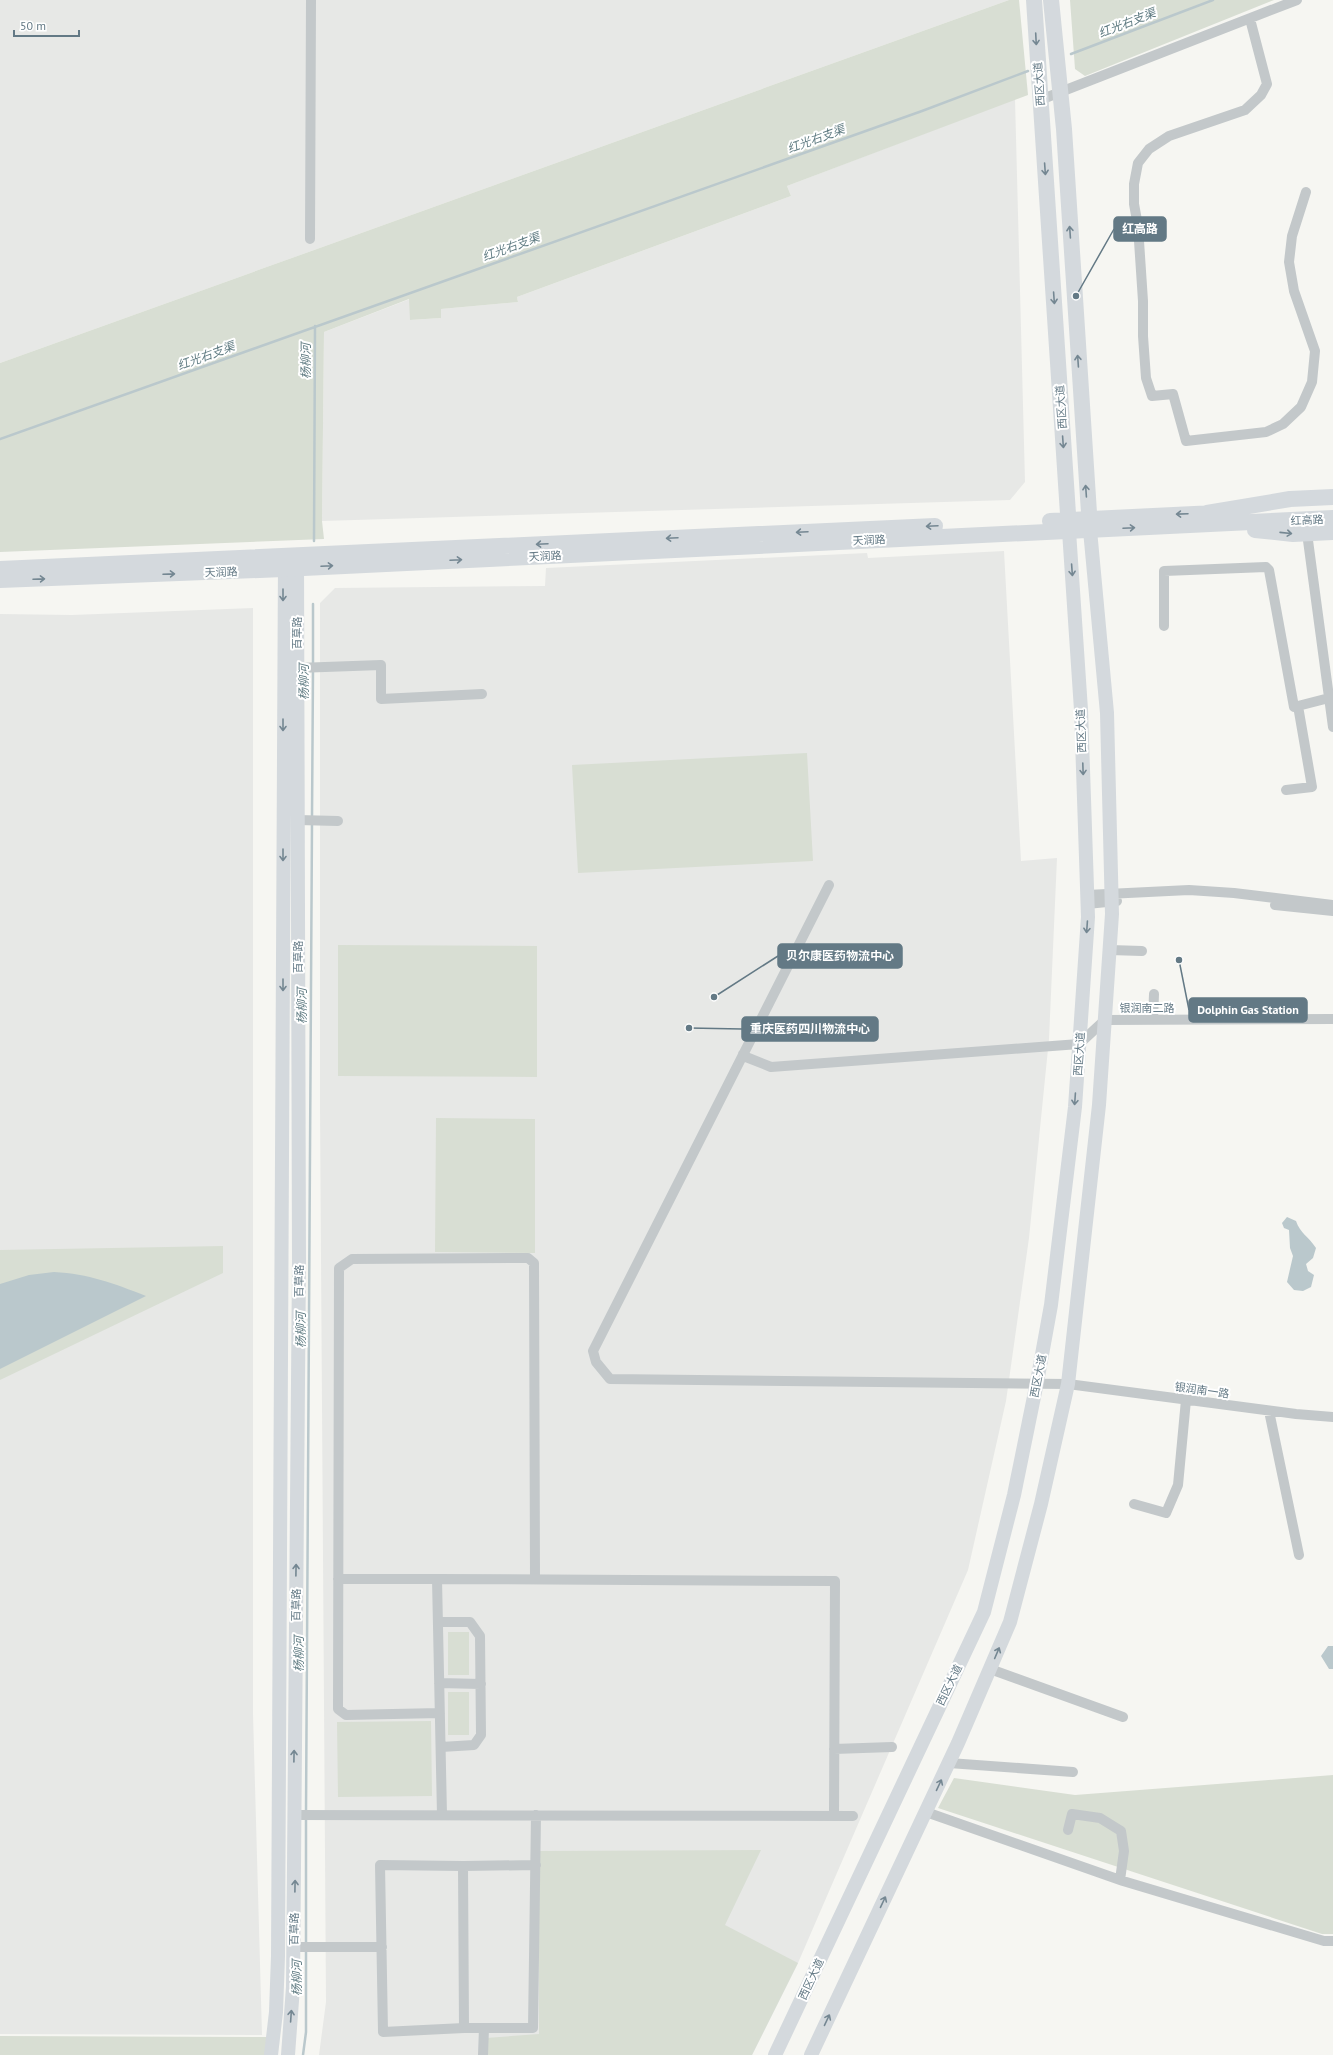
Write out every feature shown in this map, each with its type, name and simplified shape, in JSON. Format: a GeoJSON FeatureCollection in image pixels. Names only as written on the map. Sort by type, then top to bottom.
{"type":"FeatureCollection","features":[{"type":"Feature","properties":{"kind":"main road","name":"西区大道"},"geometry":{"type":"LineString","coordinates":[[775,2055],[984,1612],[1014,1495],[1037,1382],[1052,1297],[1075,1107],[1087,900],[1080,710],[1034,0]]}},
{"type":"Feature","properties":{"kind":"main road","name":"西区大道"},"geometry":{"type":"LineString","coordinates":[[811,2055],[949,1763],[1010,1622],[1041,1504],[1068,1384],[1099,1105],[1110,950],[1112,898],[1107,713],[1089,524],[1064,129],[1059,94],[1051,0]]}},
{"type":"Feature","properties":{"kind":"main road"},"geometry":{"type":"LineString","coordinates":[[1206,519],[1290,499],[1333,497]]}},
{"type":"Feature","properties":{"kind":"main road","name":"红高路"},"geometry":{"type":"LineString","coordinates":[[1206,519],[1333,508]]}},
{"type":"Feature","properties":{"kind":"main road","name":"红高路"},"geometry":{"type":"LineString","coordinates":[[1069,525],[1206,519],[1333,518]]}},
{"type":"Feature","properties":{"kind":"main road"},"geometry":{"type":"LineString","coordinates":[[1206,519],[1293,534],[1333,532]]}},
{"type":"Feature","properties":{"kind":"main road","name":"天润路"},"geometry":{"type":"LineString","coordinates":[[1,572],[291,562],[1069,525]]}},
{"type":"Feature","properties":{"kind":"main road","name":"百草路"},"geometry":{"type":"LineString","coordinates":[[288,2055],[294,1987],[302,1947],[299,1262],[307,820],[308,668],[291,562]]}},
{"type":"Feature","properties":{"kind":"main road","name":"百草路"},"geometry":{"type":"LineString","coordinates":[[271,2055],[276,2012],[278,1956],[291,562]]}},
{"type":"Feature","properties":{"kind":"street"},"geometry":{"type":"LineString","coordinates":[[310,239],[311,0]]}},
{"type":"Feature","properties":{"kind":"street"},"geometry":{"type":"LineString","coordinates":[[1040,100],[1059,94],[1297,0]]}},
{"type":"Feature","properties":{"kind":"street"},"geometry":{"type":"LineString","coordinates":[[1250,19],[1267,84],[1261,95],[1245,110],[1169,136],[1149,149],[1138,163],[1134,184],[1134,204],[1138,226],[1143,301],[1143,336],[1146,378],[1152,396],[1173,394],[1186,441],[1266,432],[1283,424],[1301,407],[1312,382],[1315,351],[1294,291],[1290,262],[1292,236],[1306,192]]}},
{"type":"Feature","properties":{"kind":"street"},"geometry":{"type":"LineString","coordinates":[[1308,534],[1333,727]]}},
{"type":"Feature","properties":{"kind":"street"},"geometry":{"type":"LineString","coordinates":[[1164,626],[1164,571],[1266,567],[1269,570],[1294,707],[1329,698]]}},
{"type":"Feature","properties":{"kind":"street"},"geometry":{"type":"LineString","coordinates":[[308,668],[381,665],[381,699],[482,694]]}},
{"type":"Feature","properties":{"kind":"street"},"geometry":{"type":"LineString","coordinates":[[1286,790],[1312,787],[1298,706]]}},
{"type":"Feature","properties":{"kind":"street"},"geometry":{"type":"LineString","coordinates":[[307,820],[338,821]]}},
{"type":"Feature","properties":{"kind":"street"},"geometry":{"type":"LineString","coordinates":[[829,885],[743,1054],[746,1057],[771,1067],[1079,1044],[1105,1020]]}},
{"type":"Feature","properties":{"kind":"street"},"geometry":{"type":"LineString","coordinates":[[1087,900],[1189,890],[1234,893],[1333,905]]}},
{"type":"Feature","properties":{"kind":"street"},"geometry":{"type":"LineString","coordinates":[[1112,898],[1219,898],[1333,911]]}},
{"type":"Feature","properties":{"kind":"street"},"geometry":{"type":"LineString","coordinates":[[1110,950],[1142,951]]}},
{"type":"Feature","properties":{"kind":"street"},"geometry":{"type":"LineString","coordinates":[[1153,1020],[1154,994]]}},
{"type":"Feature","properties":{"kind":"street","name":"银润南二路"},"geometry":{"type":"LineString","coordinates":[[1105,1020],[1333,1020]]}},
{"type":"Feature","properties":{"kind":"street","name":"银润南一路"},"geometry":{"type":"LineString","coordinates":[[743,1054],[593,1351],[596,1362],[610,1379],[1037,1382],[1068,1384],[1269,1411],[1333,1417]]}},
{"type":"Feature","properties":{"kind":"street"},"geometry":{"type":"LineString","coordinates":[[440,1713],[346,1715],[338,1709],[339,1268],[352,1259],[528,1258],[534,1263],[535,1580]]}},
{"type":"Feature","properties":{"kind":"street"},"geometry":{"type":"LineString","coordinates":[[1134,1504],[1166,1513],[1178,1485],[1186,1400]]}},
{"type":"Feature","properties":{"kind":"street"},"geometry":{"type":"LineString","coordinates":[[1269,1411],[1299,1555]]}},
{"type":"Feature","properties":{"kind":"street"},"geometry":{"type":"LineString","coordinates":[[338,1579],[835,1582],[834,1816]]}},
{"type":"Feature","properties":{"kind":"street"},"geometry":{"type":"LineString","coordinates":[[437,1579],[442,1815]]}},
{"type":"Feature","properties":{"kind":"street"},"geometry":{"type":"LineString","coordinates":[[438,1622],[470,1622],[480,1636],[481,1735],[474,1745],[441,1747]]}},
{"type":"Feature","properties":{"kind":"street"},"geometry":{"type":"LineString","coordinates":[[990,1669],[1123,1717]]}},
{"type":"Feature","properties":{"kind":"street"},"geometry":{"type":"LineString","coordinates":[[439,1683],[481,1684]]}},
{"type":"Feature","properties":{"kind":"street"},"geometry":{"type":"LineString","coordinates":[[834,1749],[892,1747]]}},
{"type":"Feature","properties":{"kind":"street"},"geometry":{"type":"LineString","coordinates":[[949,1763],[1073,1772]]}},
{"type":"Feature","properties":{"kind":"street"},"geometry":{"type":"LineString","coordinates":[[926,1812],[1120,1880],[1324,1940],[1333,1941]]}},
{"type":"Feature","properties":{"kind":"street"},"geometry":{"type":"LineString","coordinates":[[1068,1830],[1072,1814],[1100,1818],[1121,1831],[1124,1851],[1120,1880]]}},
{"type":"Feature","properties":{"kind":"street"},"geometry":{"type":"LineString","coordinates":[[302,1815],[853,1816]]}},
{"type":"Feature","properties":{"kind":"street"},"geometry":{"type":"LineString","coordinates":[[536,1816],[536,1866],[533,2028],[464,2028],[383,2032],[380,1865],[536,1866]]}},
{"type":"Feature","properties":{"kind":"street"},"geometry":{"type":"LineString","coordinates":[[463,1866],[464,2028]]}},
{"type":"Feature","properties":{"kind":"street"},"geometry":{"type":"LineString","coordinates":[[302,1947],[382,1947]]}},
{"type":"Feature","properties":{"kind":"street"},"geometry":{"type":"LineString","coordinates":[[483,2055],[484,2028]]}},
{"type":"Feature","properties":{"kind":"shaded area"},"geometry":{"type":"Polygon","coordinates":[[[0,0],[1009,0],[0,363],[0,0]]]}},
{"type":"Feature","properties":{"kind":"shaded area"},"geometry":{"type":"Polygon","coordinates":[[[1009,0],[1019,0],[1028,95],[787,186],[791,196],[517,297],[518,302],[441,309],[441,318],[410,320],[409,299],[324,332],[322,521],[324,539],[0,552],[0,363],[1009,0]]]}},
{"type":"Feature","properties":{"kind":"shaded area"},"geometry":{"type":"Polygon","coordinates":[[[1070,0],[1274,0],[1085,76],[1075,69],[1070,0]]]}},
{"type":"Feature","properties":{"kind":"shaded area"},"geometry":{"type":"Polygon","coordinates":[[[1015,99],[1025,482],[1010,500],[322,521],[324,332],[410,299],[410,320],[441,318],[441,309],[518,302],[517,297],[791,196],[787,186],[1015,99]]]}},
{"type":"Feature","properties":{"kind":"shaded area"},"geometry":{"type":"Polygon","coordinates":[[[1004,551],[1021,861],[1057,858],[1049,1039],[1029,1238],[1006,1401],[968,1570],[798,1963],[752,2055],[319,2055],[326,2002],[320,1108],[320,603],[335,588],[545,586],[546,568],[867,553],[868,558],[1004,551]]]}},
{"type":"Feature","properties":{"kind":"shaded area"},"geometry":{"type":"Polygon","coordinates":[[[253,608],[253,1714],[262,2035],[0,2034],[0,614],[72,615],[253,608]]]}},
{"type":"Feature","properties":{"kind":"shaded area"},"geometry":{"type":"Polygon","coordinates":[[[807,753],[813,861],[578,873],[572,765],[807,753]]]}},
{"type":"Feature","properties":{"kind":"shaded area"},"geometry":{"type":"Polygon","coordinates":[[[338,945],[537,946],[537,1077],[338,1076],[338,945]]]}},
{"type":"Feature","properties":{"kind":"shaded area"},"geometry":{"type":"Polygon","coordinates":[[[436,1118],[535,1119],[535,1253],[435,1252],[436,1118]]]}},
{"type":"Feature","properties":{"kind":"shaded area"},"geometry":{"type":"Polygon","coordinates":[[[1287,1217],[1296,1221],[1300,1229],[1316,1248],[1313,1258],[1306,1264],[1308,1271],[1314,1275],[1311,1287],[1303,1291],[1294,1290],[1287,1282],[1293,1256],[1290,1248],[1289,1230],[1284,1228],[1282,1223],[1287,1217]]]}},
{"type":"Feature","properties":{"kind":"shaded area"},"geometry":{"type":"Polygon","coordinates":[[[223,1246],[223,1273],[0,1380],[0,1250],[223,1246]]]}},
{"type":"Feature","properties":{"kind":"shaded area"},"geometry":{"type":"Polygon","coordinates":[[[54,1272],[90,1277],[146,1296],[0,1369],[0,1284],[29,1275],[54,1272]]]}},
{"type":"Feature","properties":{"kind":"shaded area"},"geometry":{"type":"Polygon","coordinates":[[[448,1632],[469,1632],[469,1675],[448,1675],[448,1632]]]}},
{"type":"Feature","properties":{"kind":"shaded area"},"geometry":{"type":"Polygon","coordinates":[[[1328,1646],[1333,1646],[1333,1669],[1329,1669],[1321,1656],[1328,1646]]]}},
{"type":"Feature","properties":{"kind":"shaded area"},"geometry":{"type":"Polygon","coordinates":[[[448,1692],[469,1692],[469,1735],[448,1735],[448,1692]]]}},
{"type":"Feature","properties":{"kind":"shaded area"},"geometry":{"type":"Polygon","coordinates":[[[431,1721],[432,1796],[338,1797],[337,1722],[431,1721]]]}},
{"type":"Feature","properties":{"kind":"shaded area"},"geometry":{"type":"Polygon","coordinates":[[[1333,1775],[1333,1934],[1322,1934],[938,1808],[954,1778],[1075,1795],[1333,1775]]]}},
{"type":"Feature","properties":{"kind":"shaded area"},"geometry":{"type":"Polygon","coordinates":[[[761,1850],[725,1925],[798,1963],[752,2055],[486,2055],[486,2038],[539,2034],[539,1851],[761,1850]]]}},
{"type":"Feature","properties":{"kind":"shaded area"},"geometry":{"type":"Polygon","coordinates":[[[0,2036],[268,2037],[265,2055],[0,2055],[0,2036]]]}},
{"type":"Feature","properties":{"kind":"waterway","name":"红光右支渠"},"geometry":{"type":"LineString","coordinates":[[1071,54],[1213,0]]}},
{"type":"Feature","properties":{"kind":"waterway","name":"红光右支渠"},"geometry":{"type":"LineString","coordinates":[[0,439],[922,111],[1028,71]]}},
{"type":"Feature","properties":{"kind":"waterway","name":"杨柳河"},"geometry":{"type":"LineString","coordinates":[[314,541],[315,326]]}},
{"type":"Feature","properties":{"kind":"waterway","name":"杨柳河"},"geometry":{"type":"LineString","coordinates":[[313,604],[313,666]]}},
{"type":"Feature","properties":{"kind":"waterway","name":"杨柳河"},"geometry":{"type":"LineString","coordinates":[[312,818],[313,671]]}},
{"type":"Feature","properties":{"kind":"waterway","name":"杨柳河"},"geometry":{"type":"LineString","coordinates":[[306,1812],[312,823]]}},
{"type":"Feature","properties":{"kind":"waterway","name":"杨柳河"},"geometry":{"type":"LineString","coordinates":[[306,1817],[306,1944]]}},
{"type":"Feature","properties":{"kind":"waterway","name":"杨柳河"},"geometry":{"type":"LineString","coordinates":[[303,2055],[306,2032],[306,1949]]}},
{"type":"Feature","properties":{"kind":"place","name":"红高路"},"geometry":{"type":"Point","coordinates":[1076,296]}},
{"type":"Feature","properties":{"kind":"place","name":"Dolphin Gas Station"},"geometry":{"type":"Point","coordinates":[1179,960]}},
{"type":"Feature","properties":{"kind":"place","name":"贝尔康医药物流中心"},"geometry":{"type":"Point","coordinates":[714,997]}},
{"type":"Feature","properties":{"kind":"place","name":"重庆医药四川物流中心"},"geometry":{"type":"Point","coordinates":[689,1028]}}]}
